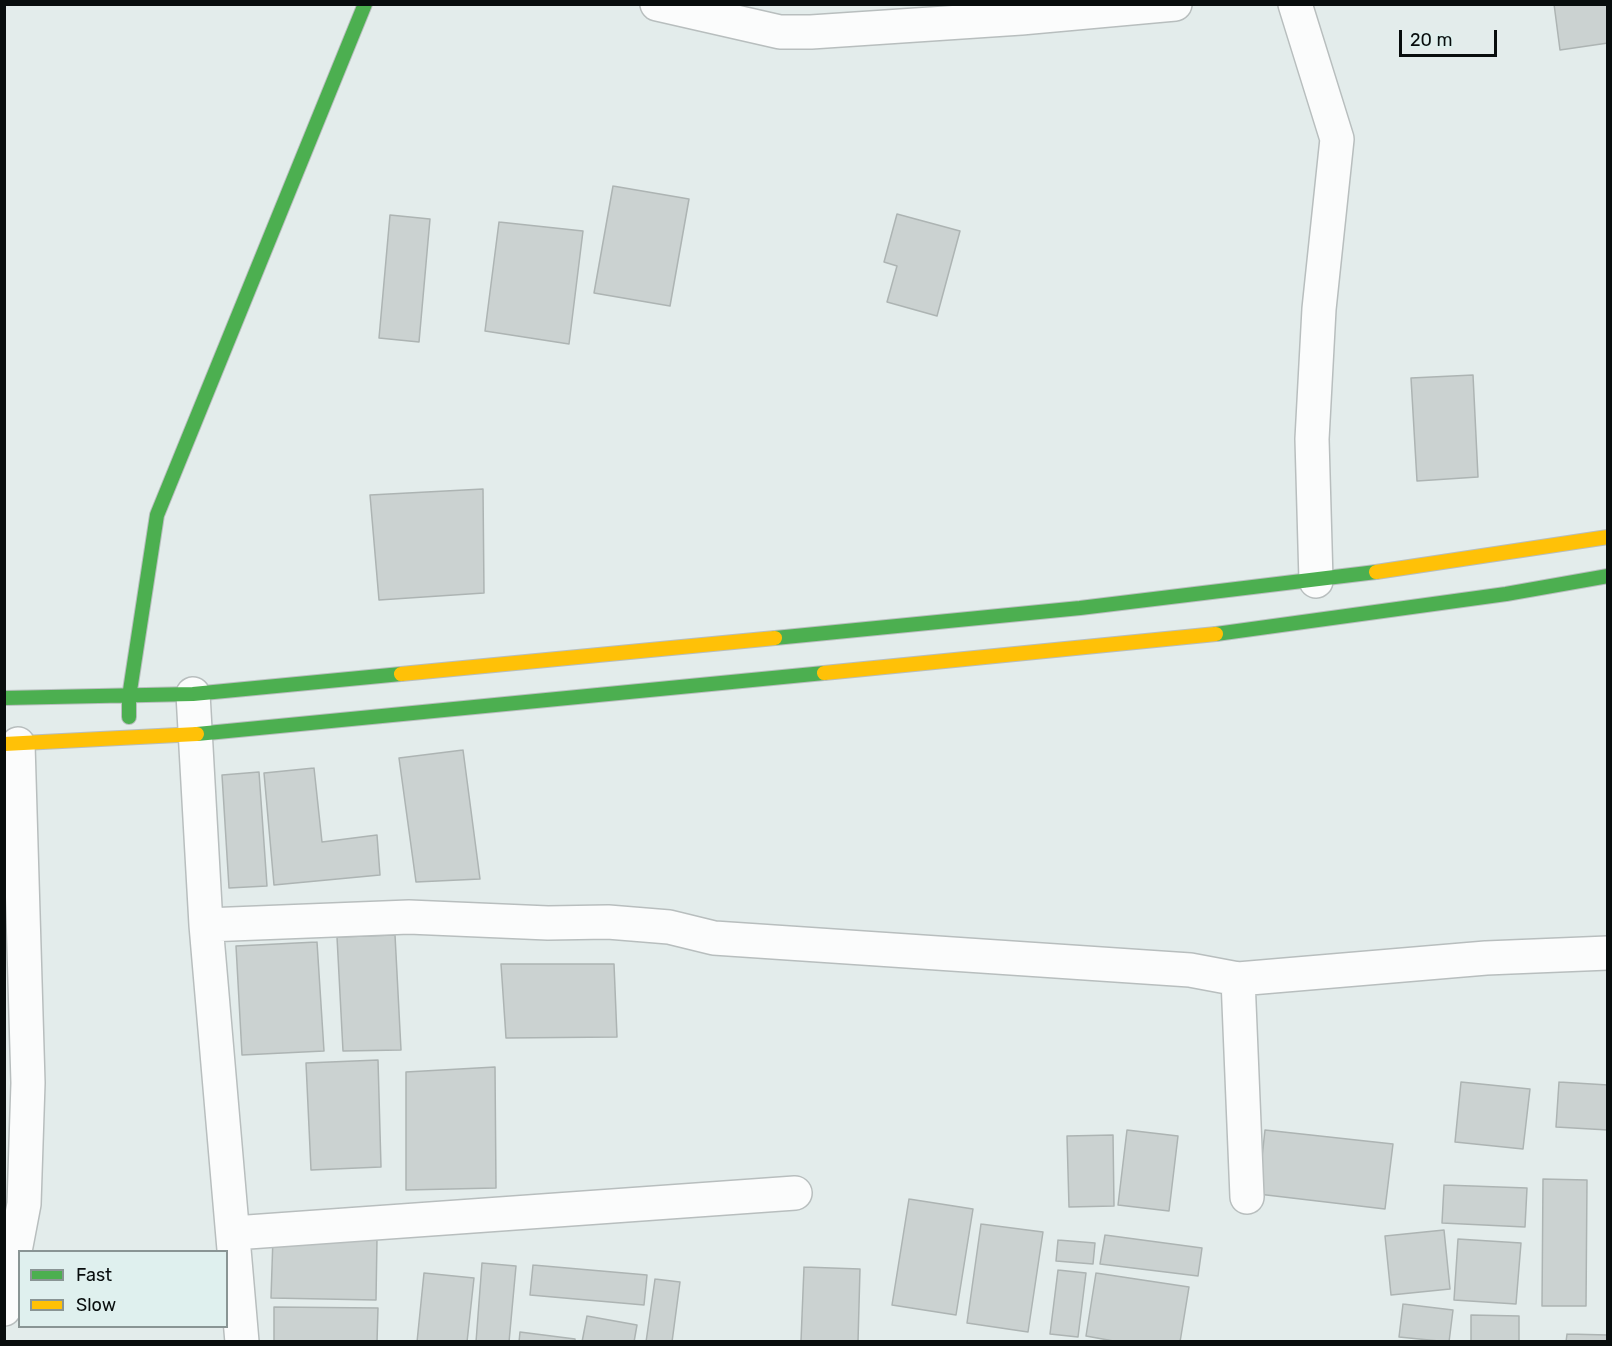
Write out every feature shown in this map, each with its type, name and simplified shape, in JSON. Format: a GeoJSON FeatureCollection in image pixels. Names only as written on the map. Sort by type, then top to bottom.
{"type":"FeatureCollection","features":[{"type":"Feature","properties":{"kind":"main road"},"geometry":{"type":"LineString","coordinates":[[130,737],[129,697],[157,515],[365,4]]}},
{"type":"Feature","properties":{"kind":"main road"},"geometry":{"type":"LineString","coordinates":[[4,698],[193,694],[1056,610],[1316,581],[1608,537]]}},
{"type":"Feature","properties":{"kind":"main road"},"geometry":{"type":"LineString","coordinates":[[11,744],[194,734],[1200,636],[1506,594],[1608,576]]}},
{"type":"Feature","properties":{"kind":"street"},"geometry":{"type":"LineString","coordinates":[[657,4],[780,32],[811,32],[1175,4]]}},
{"type":"Feature","properties":{"kind":"street"},"geometry":{"type":"LineString","coordinates":[[1295,4],[1337,139],[1319,309],[1312,439],[1316,581]]}},
{"type":"Feature","properties":{"kind":"street"},"geometry":{"type":"LineString","coordinates":[[193,694],[206,925],[242,1341]]}},
{"type":"Feature","properties":{"kind":"street"},"geometry":{"type":"LineString","coordinates":[[4,1309],[24,1204],[28,1083],[11,744]]}},
{"type":"Feature","properties":{"kind":"street"},"geometry":{"type":"LineString","coordinates":[[206,925],[409,917],[548,923],[608,922],[669,927],[714,938],[1178,969],[1238,978],[1486,958],[1608,952]]}},
{"type":"Feature","properties":{"kind":"street"},"geometry":{"type":"LineString","coordinates":[[1238,978],[1247,1197]]}},
{"type":"Feature","properties":{"kind":"street"},"geometry":{"type":"LineString","coordinates":[[234,1233],[795,1193]]}},
{"type":"Feature","properties":{"kind":"building"},"geometry":{"type":"Polygon","coordinates":[[[1554,4],[1608,4],[1608,43],[1560,50],[1554,4]]]}},
{"type":"Feature","properties":{"kind":"building"},"geometry":{"type":"Polygon","coordinates":[[[613,186],[689,199],[670,306],[594,293],[613,186]]]}},
{"type":"Feature","properties":{"kind":"building"},"geometry":{"type":"Polygon","coordinates":[[[897,214],[960,231],[937,316],[887,302],[897,266],[884,262],[897,214]]]}},
{"type":"Feature","properties":{"kind":"building"},"geometry":{"type":"Polygon","coordinates":[[[390,215],[430,219],[419,342],[379,338],[390,215]]]}},
{"type":"Feature","properties":{"kind":"building"},"geometry":{"type":"Polygon","coordinates":[[[499,222],[583,231],[569,344],[485,331],[499,222]]]}},
{"type":"Feature","properties":{"kind":"building"},"geometry":{"type":"Polygon","coordinates":[[[1473,375],[1478,477],[1417,481],[1411,378],[1473,375]]]}},
{"type":"Feature","properties":{"kind":"building"},"geometry":{"type":"Polygon","coordinates":[[[483,489],[484,593],[379,600],[370,495],[483,489]]]}},
{"type":"Feature","properties":{"kind":"building"},"geometry":{"type":"Polygon","coordinates":[[[463,750],[480,879],[416,882],[399,758],[463,750]]]}},
{"type":"Feature","properties":{"kind":"building"},"geometry":{"type":"Polygon","coordinates":[[[314,768],[322,842],[377,835],[380,875],[274,885],[264,773],[314,768]]]}},
{"type":"Feature","properties":{"kind":"building"},"geometry":{"type":"Polygon","coordinates":[[[259,772],[267,886],[229,888],[222,775],[259,772]]]}},
{"type":"Feature","properties":{"kind":"building"},"geometry":{"type":"Polygon","coordinates":[[[395,935],[401,1050],[343,1051],[337,937],[395,935]]]}},
{"type":"Feature","properties":{"kind":"building"},"geometry":{"type":"Polygon","coordinates":[[[317,942],[324,1051],[242,1055],[236,946],[317,942]]]}},
{"type":"Feature","properties":{"kind":"building"},"geometry":{"type":"Polygon","coordinates":[[[501,964],[614,964],[617,1037],[506,1038],[501,964]]]}},
{"type":"Feature","properties":{"kind":"building"},"geometry":{"type":"Polygon","coordinates":[[[378,1060],[381,1167],[311,1170],[306,1063],[378,1060]]]}},
{"type":"Feature","properties":{"kind":"building"},"geometry":{"type":"Polygon","coordinates":[[[495,1067],[496,1188],[406,1190],[406,1072],[495,1067]]]}},
{"type":"Feature","properties":{"kind":"building"},"geometry":{"type":"Polygon","coordinates":[[[1461,1082],[1530,1089],[1523,1149],[1455,1142],[1461,1082]]]}},
{"type":"Feature","properties":{"kind":"building"},"geometry":{"type":"Polygon","coordinates":[[[1559,1082],[1608,1085],[1608,1130],[1556,1127],[1559,1082]]]}},
{"type":"Feature","properties":{"kind":"building"},"geometry":{"type":"Polygon","coordinates":[[[1127,1130],[1178,1136],[1169,1211],[1118,1205],[1127,1130]]]}},
{"type":"Feature","properties":{"kind":"building"},"geometry":{"type":"Polygon","coordinates":[[[1265,1130],[1393,1144],[1385,1209],[1258,1194],[1265,1130]]]}},
{"type":"Feature","properties":{"kind":"building"},"geometry":{"type":"Polygon","coordinates":[[[1113,1135],[1114,1206],[1069,1207],[1067,1136],[1113,1135]]]}},
{"type":"Feature","properties":{"kind":"building"},"geometry":{"type":"Polygon","coordinates":[[[1543,1179],[1587,1180],[1586,1306],[1542,1306],[1543,1179]]]}},
{"type":"Feature","properties":{"kind":"building"},"geometry":{"type":"Polygon","coordinates":[[[1444,1185],[1527,1188],[1525,1227],[1442,1223],[1444,1185]]]}},
{"type":"Feature","properties":{"kind":"building"},"geometry":{"type":"Polygon","coordinates":[[[909,1199],[973,1209],[956,1315],[892,1305],[909,1199]]]}},
{"type":"Feature","properties":{"kind":"building"},"geometry":{"type":"Polygon","coordinates":[[[981,1224],[1043,1232],[1028,1332],[967,1323],[981,1224]]]}},
{"type":"Feature","properties":{"kind":"building"},"geometry":{"type":"Polygon","coordinates":[[[1444,1230],[1450,1289],[1391,1295],[1385,1236],[1444,1230]]]}},
{"type":"Feature","properties":{"kind":"building"},"geometry":{"type":"Polygon","coordinates":[[[1105,1235],[1202,1248],[1198,1276],[1100,1264],[1105,1235]]]}},
{"type":"Feature","properties":{"kind":"building"},"geometry":{"type":"Polygon","coordinates":[[[273,1237],[377,1239],[376,1300],[271,1298],[273,1237]]]}},
{"type":"Feature","properties":{"kind":"building"},"geometry":{"type":"Polygon","coordinates":[[[1458,1239],[1521,1243],[1516,1304],[1454,1300],[1458,1239]]]}},
{"type":"Feature","properties":{"kind":"building"},"geometry":{"type":"Polygon","coordinates":[[[1058,1240],[1095,1243],[1093,1264],[1056,1261],[1058,1240]]]}},
{"type":"Feature","properties":{"kind":"building"},"geometry":{"type":"Polygon","coordinates":[[[482,1263],[516,1266],[509,1342],[476,1342],[482,1263]]]}},
{"type":"Feature","properties":{"kind":"building"},"geometry":{"type":"Polygon","coordinates":[[[533,1265],[647,1275],[644,1305],[530,1295],[533,1265]]]}},
{"type":"Feature","properties":{"kind":"building"},"geometry":{"type":"Polygon","coordinates":[[[804,1267],[860,1269],[858,1342],[801,1341],[804,1267]]]}},
{"type":"Feature","properties":{"kind":"building"},"geometry":{"type":"Polygon","coordinates":[[[1058,1270],[1086,1273],[1078,1337],[1050,1334],[1058,1270]]]}},
{"type":"Feature","properties":{"kind":"building"},"geometry":{"type":"Polygon","coordinates":[[[424,1273],[474,1278],[467,1342],[417,1342],[424,1273]]]}},
{"type":"Feature","properties":{"kind":"building"},"geometry":{"type":"Polygon","coordinates":[[[1096,1273],[1189,1287],[1180,1342],[1119,1342],[1086,1336],[1096,1273]]]}},
{"type":"Feature","properties":{"kind":"building"},"geometry":{"type":"Polygon","coordinates":[[[655,1279],[680,1282],[672,1342],[646,1342],[655,1279]]]}},
{"type":"Feature","properties":{"kind":"building"},"geometry":{"type":"Polygon","coordinates":[[[1403,1304],[1453,1310],[1449,1342],[1399,1337],[1403,1304]]]}},
{"type":"Feature","properties":{"kind":"building"},"geometry":{"type":"Polygon","coordinates":[[[274,1307],[378,1308],[377,1342],[274,1342],[274,1307]]]}},
{"type":"Feature","properties":{"kind":"building"},"geometry":{"type":"Polygon","coordinates":[[[1471,1315],[1519,1316],[1519,1342],[1471,1342],[1471,1315]]]}},
{"type":"Feature","properties":{"kind":"building"},"geometry":{"type":"Polygon","coordinates":[[[587,1316],[637,1325],[634,1342],[582,1342],[587,1316]]]}},
{"type":"Feature","properties":{"kind":"building"},"geometry":{"type":"Polygon","coordinates":[[[520,1332],[575,1339],[575,1342],[519,1342],[520,1332]]]}},
{"type":"Feature","properties":{"kind":"building"},"geometry":{"type":"Polygon","coordinates":[[[1567,1334],[1608,1335],[1608,1342],[1566,1342],[1567,1334]]]}},
{"type":"Feature","properties":{"kind":"traffic: fast"},"geometry":{"type":"LineString","coordinates":[[129,717],[129,697],[157,515],[365,4]]}},
{"type":"Feature","properties":{"kind":"traffic: fast"},"geometry":{"type":"LineString","coordinates":[[775,638],[1080,608],[1376,572]]}},
{"type":"Feature","properties":{"kind":"traffic: fast"},"geometry":{"type":"LineString","coordinates":[[1216,634],[1506,594],[1608,576]]}},
{"type":"Feature","properties":{"kind":"traffic: fast"},"geometry":{"type":"LineString","coordinates":[[197,734],[824,673]]}},
{"type":"Feature","properties":{"kind":"traffic: fast"},"geometry":{"type":"LineString","coordinates":[[4,698],[193,694],[401,674]]}},
{"type":"Feature","properties":{"kind":"traffic: slow"},"geometry":{"type":"LineString","coordinates":[[1376,572],[1608,537]]}},
{"type":"Feature","properties":{"kind":"traffic: slow"},"geometry":{"type":"LineString","coordinates":[[824,673],[1216,634]]}},
{"type":"Feature","properties":{"kind":"traffic: slow"},"geometry":{"type":"LineString","coordinates":[[401,674],[775,638]]}},
{"type":"Feature","properties":{"kind":"traffic: slow"},"geometry":{"type":"LineString","coordinates":[[4,744],[197,734]]}}]}
